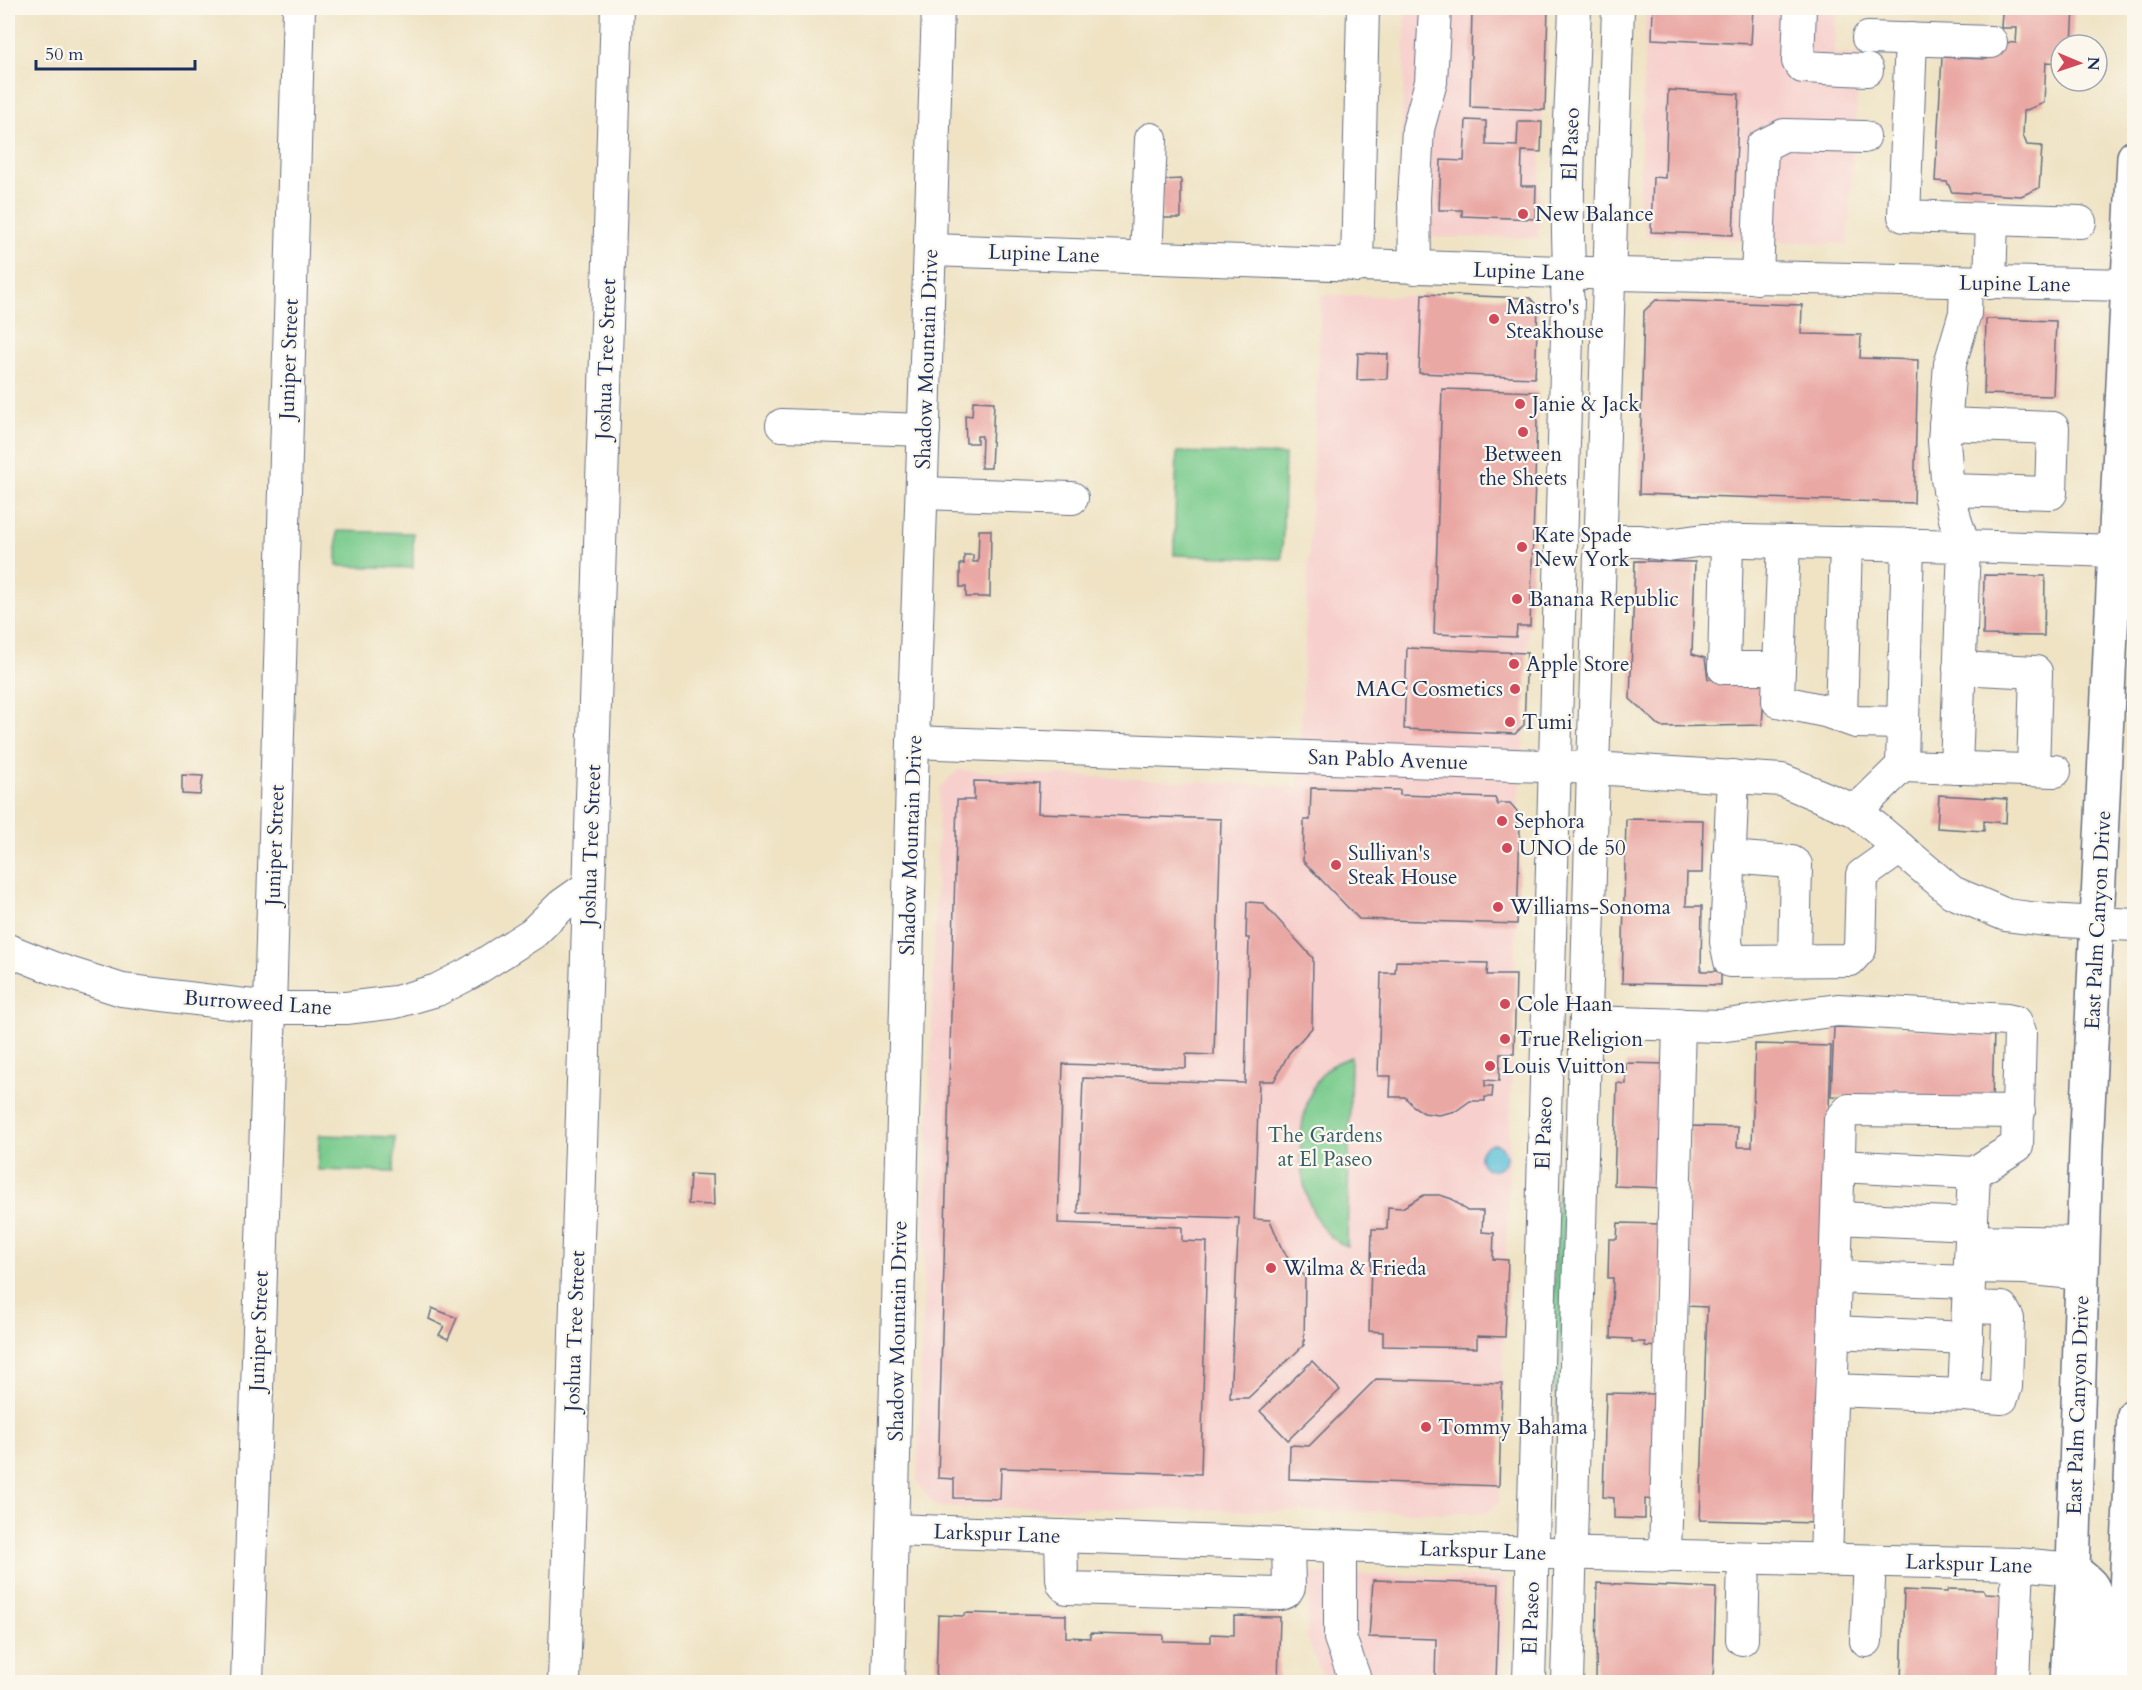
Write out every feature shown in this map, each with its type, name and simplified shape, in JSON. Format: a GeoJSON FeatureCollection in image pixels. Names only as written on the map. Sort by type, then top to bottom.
{"type":"FeatureCollection","features":[{"type":"Feature","properties":{"kind":"main road","name":"East Palm Canyon Drive"},"geometry":{"type":"LineString","coordinates":[[2067,1683],[2073,1569],[2082,1258],[2134,157]]}},
{"type":"Feature","properties":{"kind":"main road"},"geometry":{"type":"LineString","coordinates":[[2122,1683],[2129,1639],[2134,1415]]}},
{"type":"Feature","properties":{"kind":"main road"},"geometry":{"type":"LineString","coordinates":[[2073,1569],[2092,1585],[2096,1598],[2098,1611],[2095,1683]]}},
{"type":"Feature","properties":{"kind":"street","name":"Juniper Street"},"geometry":{"type":"LineString","coordinates":[[247,1683],[270,1008],[299,8]]}},
{"type":"Feature","properties":{"kind":"street","name":"Joshua Tree Street"},"geometry":{"type":"LineString","coordinates":[[564,1683],[617,8]]}},
{"type":"Feature","properties":{"kind":"street","name":"Shadow Mountain Drive"},"geometry":{"type":"LineString","coordinates":[[888,1683],[914,742],[938,8]]}},
{"type":"Feature","properties":{"kind":"street"},"geometry":{"type":"LineString","coordinates":[[1357,266],[1363,8]]}},
{"type":"Feature","properties":{"kind":"street"},"geometry":{"type":"LineString","coordinates":[[1415,268],[1414,199],[1418,129],[1431,82],[1435,8]]}},
{"type":"Feature","properties":{"kind":"street","name":"El Paseo"},"geometry":{"type":"LineString","coordinates":[[1528,1683],[1556,767],[1567,295],[1570,273],[1568,233],[1575,8]]}},
{"type":"Feature","properties":{"kind":"street","name":"El Paseo"},"geometry":{"type":"LineString","coordinates":[[1568,1683],[1593,768],[1618,8]]}},
{"type":"Feature","properties":{"kind":"street"},"geometry":{"type":"LineString","coordinates":[[1800,8],[1798,61],[1800,65],[1867,70]]}},
{"type":"Feature","properties":{"kind":"street"},"geometry":{"type":"LineString","coordinates":[[1868,38],[1991,42]]}},
{"type":"Feature","properties":{"kind":"street"},"geometry":{"type":"LineString","coordinates":[[1911,39],[1904,216],[2080,222]]}},
{"type":"Feature","properties":{"kind":"street"},"geometry":{"type":"LineString","coordinates":[[1757,278],[1762,146],[1784,135],[1864,137]]}},
{"type":"Feature","properties":{"kind":"street"},"geometry":{"type":"LineString","coordinates":[[1146,258],[1151,139]]}},
{"type":"Feature","properties":{"kind":"street"},"geometry":{"type":"LineString","coordinates":[[1956,768],[1964,546],[1949,490],[1944,441],[1945,424],[1950,364],[1965,313],[1978,283],[1992,219]]}},
{"type":"Feature","properties":{"kind":"street","name":"Lupine Lane"},"geometry":{"type":"LineString","coordinates":[[931,250],[1570,273],[2128,285]]}},
{"type":"Feature","properties":{"kind":"street"},"geometry":{"type":"LineString","coordinates":[[1945,424],[2053,428],[2051,493],[1949,490]]}},
{"type":"Feature","properties":{"kind":"street"},"geometry":{"type":"LineString","coordinates":[[782,425],[924,430]]}},
{"type":"Feature","properties":{"kind":"street"},"geometry":{"type":"LineString","coordinates":[[922,493],[1072,498]]}},
{"type":"Feature","properties":{"kind":"street"},"geometry":{"type":"LineString","coordinates":[[1601,541],[1668,545],[1704,540],[2115,551]]}},
{"type":"Feature","properties":{"kind":"street"},"geometry":{"type":"LineString","coordinates":[[1727,541],[1724,668],[1779,668]]}},
{"type":"Feature","properties":{"kind":"street"},"geometry":{"type":"LineString","coordinates":[[1784,542],[1778,701],[1856,722],[1903,723]]}},
{"type":"Feature","properties":{"kind":"street"},"geometry":{"type":"LineString","coordinates":[[1841,717],[1846,543]]}},
{"type":"Feature","properties":{"kind":"street"},"geometry":{"type":"LineString","coordinates":[[1856,811],[1902,766],[1908,544]]}},
{"type":"Feature","properties":{"kind":"street"},"geometry":{"type":"LineString","coordinates":[[1902,766],[2044,771],[2036,672],[1959,668]]}},
{"type":"Feature","properties":{"kind":"street","name":"San Pablo Avenue"},"geometry":{"type":"LineString","coordinates":[[914,742],[1593,768],[1782,780],[1856,811],[1952,892],[2006,915],[2098,924],[2134,925]]}},
{"type":"Feature","properties":{"kind":"street"},"geometry":{"type":"LineString","coordinates":[[1733,776],[1726,942],[1730,962],[1850,960],[1860,949],[1862,875],[1900,848]]}},
{"type":"Feature","properties":{"kind":"street"},"geometry":{"type":"LineString","coordinates":[[1729,857],[1792,862],[1796,865],[1794,960]]}},
{"type":"Feature","properties":{"kind":"street","name":"Burroweed Lane"},"geometry":{"type":"LineString","coordinates":[[8,950],[53,968],[122,990],[270,1008],[346,1008],[396,1002],[437,990],[470,973],[533,933],[562,905],[590,886]]}},
{"type":"Feature","properties":{"kind":"street"},"geometry":{"type":"LineString","coordinates":[[1586,1022],[1719,1026],[1838,1010],[2016,1022],[2020,1032],[2017,1146],[1974,1173],[1839,1166]]}},
{"type":"Feature","properties":{"kind":"street"},"geometry":{"type":"LineString","coordinates":[[1665,1557],[1679,1024]]}},
{"type":"Feature","properties":{"kind":"street"},"geometry":{"type":"LineString","coordinates":[[1545,1107],[1554,1119],[1563,1124],[1573,1121],[1583,1108]]}},
{"type":"Feature","properties":{"kind":"street"},"geometry":{"type":"LineString","coordinates":[[1826,1560],[1840,1120],[1849,1110],[2019,1112]]}},
{"type":"Feature","properties":{"kind":"street"},"geometry":{"type":"LineString","coordinates":[[1544,1162],[1552,1153],[1563,1150],[1582,1160]]}},
{"type":"Feature","properties":{"kind":"street"},"geometry":{"type":"LineString","coordinates":[[1964,1395],[1974,1173]]}},
{"type":"Feature","properties":{"kind":"street"},"geometry":{"type":"LineString","coordinates":[[1832,1390],[2001,1398],[2007,1387],[2008,1319],[1970,1264],[1837,1218]]}},
{"type":"Feature","properties":{"kind":"street"},"geometry":{"type":"LineString","coordinates":[[1835,1277],[1970,1264],[2082,1258]]}},
{"type":"Feature","properties":{"kind":"street"},"geometry":{"type":"LineString","coordinates":[[1834,1332],[1967,1338]]}},
{"type":"Feature","properties":{"kind":"street"},"geometry":{"type":"LineString","coordinates":[[1538,1344],[1543,1355],[1553,1406],[1550,1524]]}},
{"type":"Feature","properties":{"kind":"street","name":"Larkspur Lane"},"geometry":{"type":"LineString","coordinates":[[893,1530],[1665,1557],[2018,1564],[2073,1569]]}},
{"type":"Feature","properties":{"kind":"street"},"geometry":{"type":"LineString","coordinates":[[1061,1536],[1062,1578],[1067,1588],[1281,1594],[1286,1592],[1290,1579],[1288,1544]]}},
{"type":"Feature","properties":{"kind":"street"},"geometry":{"type":"LineString","coordinates":[[1168,1591],[1169,1540]]}},
{"type":"Feature","properties":{"kind":"street"},"geometry":{"type":"LineString","coordinates":[[1340,1546],[1340,1638],[1356,1683]]}},
{"type":"Feature","properties":{"kind":"street"},"geometry":{"type":"LineString","coordinates":[[1742,1639],[1744,1558]]}},
{"type":"Feature","properties":{"kind":"street"},"geometry":{"type":"LineString","coordinates":[[1866,1641],[1870,1561]]}},
{"type":"Feature","properties":{"kind":"street"},"geometry":{"type":"LineString","coordinates":[[2013,1683],[2018,1564]]}},
{"type":"Feature","properties":{"kind":"shaded area"},"geometry":{"type":"Polygon","coordinates":[[[1406,8],[1545,8],[1538,238],[1398,237],[1406,8]]]}},
{"type":"Feature","properties":{"kind":"shaded area"},"geometry":{"type":"Polygon","coordinates":[[[1646,8],[1836,8],[1835,54],[1860,55],[1847,244],[1646,236],[1639,201],[1646,8]]]}},
{"type":"Feature","properties":{"kind":"shaded area"},"geometry":{"type":"Polygon","coordinates":[[[1321,295],[1538,298],[1525,729],[1518,800],[1499,1502],[1488,1513],[936,1507],[917,1482],[939,788],[958,770],[1298,787],[1321,295]]]}},
{"type":"Feature","properties":{"kind":"shaded area"},"geometry":{"type":"Polygon","coordinates":[[[1310,1573],[1506,1578],[1502,1682],[1325,1682],[1307,1638],[1310,1573]]]}},
{"type":"Feature","properties":{"kind":"green space"},"geometry":{"type":"Polygon","coordinates":[[[1177,452],[1285,455],[1282,559],[1174,555],[1177,452]]]}},
{"type":"Feature","properties":{"kind":"green space"},"geometry":{"type":"Polygon","coordinates":[[[337,531],[413,533],[413,568],[337,566],[337,531]]]}},
{"type":"Feature","properties":{"kind":"green space","name":"The Gardens at El Paseo"},"geometry":{"type":"Polygon","coordinates":[[[1351,1057],[1347,1246],[1328,1234],[1314,1214],[1305,1188],[1301,1159],[1302,1130],[1307,1102],[1318,1080],[1334,1064],[1351,1057]]]}},
{"type":"Feature","properties":{"kind":"green space"},"geometry":{"type":"Polygon","coordinates":[[[319,1135],[395,1137],[394,1172],[318,1170],[319,1135]]]}},
{"type":"Feature","properties":{"kind":"green space"},"geometry":{"type":"Polygon","coordinates":[[[1559,1166],[1566,1167],[1556,1515],[1558,1414],[1557,1399],[1550,1374],[1559,1166]]]}},
{"type":"Feature","properties":{"kind":"water"},"geometry":{"type":"Polygon","coordinates":[[[1493,1144],[1502,1148],[1506,1157],[1502,1166],[1493,1170],[1484,1166],[1480,1157],[1484,1148],[1493,1144]]]}},
{"type":"Feature","properties":{"kind":"building"},"geometry":{"type":"Polygon","coordinates":[[[1472,8],[1548,8],[1545,110],[1470,107],[1472,8]]]}},
{"type":"Feature","properties":{"kind":"building"},"geometry":{"type":"Polygon","coordinates":[[[1653,8],[1753,8],[1751,44],[1652,39],[1653,8]]]}},
{"type":"Feature","properties":{"kind":"building"},"geometry":{"type":"Polygon","coordinates":[[[2013,8],[2074,8],[2073,33],[2049,33],[2049,62],[2046,62],[2044,103],[2024,111],[2023,135],[2027,145],[2042,146],[2039,188],[2021,196],[1952,192],[1947,182],[1935,181],[1942,57],[1987,59],[1989,41],[2016,43],[2017,28],[2001,28],[2002,12],[2013,12],[2013,8]]]}},
{"type":"Feature","properties":{"kind":"building"},"geometry":{"type":"Polygon","coordinates":[[[1668,90],[1739,94],[1733,235],[1651,232],[1653,177],[1665,178],[1668,90]]]}},
{"type":"Feature","properties":{"kind":"building"},"geometry":{"type":"Polygon","coordinates":[[[1466,120],[1486,121],[1486,145],[1517,146],[1518,122],[1542,122],[1541,152],[1522,151],[1521,186],[1536,186],[1535,219],[1462,216],[1462,210],[1439,210],[1441,160],[1464,161],[1466,120]]]}},
{"type":"Feature","properties":{"kind":"building"},"geometry":{"type":"Polygon","coordinates":[[[1181,179],[1181,218],[1162,218],[1162,180],[1181,179]]]}},
{"type":"Feature","properties":{"kind":"building"},"geometry":{"type":"Polygon","coordinates":[[[1422,294],[1530,298],[1538,307],[1535,378],[1419,373],[1422,294]]]}},
{"type":"Feature","properties":{"kind":"building"},"geometry":{"type":"Polygon","coordinates":[[[1656,300],[1802,305],[1801,334],[1861,335],[1860,358],[1918,360],[1914,503],[1639,494],[1644,311],[1656,300]]]}},
{"type":"Feature","properties":{"kind":"building"},"geometry":{"type":"Polygon","coordinates":[[[1986,319],[2056,321],[2053,396],[1984,394],[1986,319]]]}},
{"type":"Feature","properties":{"kind":"building"},"geometry":{"type":"Polygon","coordinates":[[[1358,353],[1388,354],[1387,379],[1357,380],[1358,353]]]}},
{"type":"Feature","properties":{"kind":"building"},"geometry":{"type":"Polygon","coordinates":[[[1442,389],[1538,392],[1530,626],[1517,626],[1516,637],[1434,634],[1442,389]]]}},
{"type":"Feature","properties":{"kind":"building"},"geometry":{"type":"Polygon","coordinates":[[[973,401],[994,402],[991,468],[981,468],[982,436],[977,436],[977,443],[966,443],[965,415],[972,416],[973,401]]]}},
{"type":"Feature","properties":{"kind":"building"},"geometry":{"type":"Polygon","coordinates":[[[979,530],[991,530],[990,597],[966,597],[966,587],[960,587],[960,564],[964,564],[964,555],[973,555],[973,562],[978,562],[979,530]]]}},
{"type":"Feature","properties":{"kind":"building"},"geometry":{"type":"Polygon","coordinates":[[[1635,561],[1695,562],[1692,654],[1705,658],[1708,679],[1765,680],[1762,725],[1661,727],[1630,699],[1635,561]]]}},
{"type":"Feature","properties":{"kind":"building"},"geometry":{"type":"Polygon","coordinates":[[[1984,575],[2045,576],[2044,636],[1983,635],[1984,575]]]}},
{"type":"Feature","properties":{"kind":"building"},"geometry":{"type":"Polygon","coordinates":[[[1407,648],[1527,653],[1524,725],[1515,734],[1404,729],[1407,648]]]}},
{"type":"Feature","properties":{"kind":"building"},"geometry":{"type":"Polygon","coordinates":[[[182,775],[203,776],[200,795],[182,794],[182,775]]]}},
{"type":"Feature","properties":{"kind":"building"},"geometry":{"type":"Polygon","coordinates":[[[974,781],[1039,783],[1038,813],[1221,819],[1214,1055],[1186,1054],[1186,1068],[1063,1064],[1058,1223],[1182,1227],[1182,1241],[1207,1242],[1201,1474],[1001,1468],[1000,1499],[954,1498],[954,1479],[938,1478],[957,800],[974,800],[974,781]]]}},
{"type":"Feature","properties":{"kind":"building"},"geometry":{"type":"Polygon","coordinates":[[[1311,788],[1400,790],[1400,795],[1495,798],[1498,805],[1510,803],[1517,811],[1515,824],[1520,826],[1517,924],[1359,919],[1303,861],[1304,820],[1310,820],[1311,788]]]}},
{"type":"Feature","properties":{"kind":"building"},"geometry":{"type":"Polygon","coordinates":[[[1939,795],[2007,799],[2006,823],[1984,821],[1984,831],[1937,828],[1939,795]]]}},
{"type":"Feature","properties":{"kind":"building"},"geometry":{"type":"Polygon","coordinates":[[[1626,819],[1703,820],[1702,873],[1687,873],[1686,906],[1702,906],[1701,971],[1721,971],[1721,985],[1622,983],[1626,819]]]}},
{"type":"Feature","properties":{"kind":"building"},"geometry":{"type":"Polygon","coordinates":[[[1247,902],[1263,903],[1313,958],[1312,1028],[1289,1053],[1274,1081],[1259,1081],[1254,1219],[1270,1220],[1281,1247],[1291,1263],[1305,1276],[1304,1345],[1248,1398],[1230,1398],[1239,1218],[1078,1213],[1083,1078],[1245,1083],[1249,938],[1246,938],[1247,902]]]}},
{"type":"Feature","properties":{"kind":"building"},"geometry":{"type":"Polygon","coordinates":[[[1396,961],[1488,963],[1487,975],[1516,975],[1514,1054],[1500,1054],[1499,1081],[1485,1080],[1485,1086],[1493,1086],[1492,1097],[1485,1097],[1485,1101],[1470,1101],[1456,1111],[1439,1115],[1424,1113],[1405,1097],[1390,1097],[1391,1076],[1378,1076],[1381,973],[1395,973],[1396,961]]]}},
{"type":"Feature","properties":{"kind":"building"},"geometry":{"type":"Polygon","coordinates":[[[1834,1027],[1994,1031],[1992,1101],[1831,1096],[1834,1027]]]}},
{"type":"Feature","properties":{"kind":"building"},"geometry":{"type":"Polygon","coordinates":[[[1755,1044],[1831,1046],[1816,1523],[1700,1520],[1707,1307],[1685,1306],[1691,1126],[1738,1127],[1737,1147],[1752,1147],[1755,1044]]]}},
{"type":"Feature","properties":{"kind":"building"},"geometry":{"type":"Polygon","coordinates":[[[1626,1063],[1667,1064],[1664,1188],[1614,1186],[1617,1083],[1626,1084],[1626,1063]]]}},
{"type":"Feature","properties":{"kind":"building"},"geometry":{"type":"Polygon","coordinates":[[[690,1174],[713,1175],[714,1205],[688,1204],[690,1174]]]}},
{"type":"Feature","properties":{"kind":"building"},"geometry":{"type":"Polygon","coordinates":[[[1424,1195],[1440,1195],[1452,1199],[1467,1211],[1483,1211],[1482,1232],[1494,1233],[1493,1259],[1508,1260],[1505,1337],[1477,1336],[1477,1348],[1383,1346],[1383,1332],[1369,1331],[1372,1229],[1387,1229],[1388,1207],[1402,1208],[1424,1195]]]}},
{"type":"Feature","properties":{"kind":"building"},"geometry":{"type":"Polygon","coordinates":[[[1618,1223],[1663,1224],[1659,1347],[1645,1346],[1645,1342],[1632,1342],[1632,1339],[1611,1338],[1613,1278],[1608,1278],[1609,1239],[1617,1239],[1618,1223]]]}},
{"type":"Feature","properties":{"kind":"building"},"geometry":{"type":"Polygon","coordinates":[[[432,1308],[457,1318],[448,1339],[439,1335],[444,1326],[429,1319],[432,1308]]]}},
{"type":"Feature","properties":{"kind":"building"},"geometry":{"type":"Polygon","coordinates":[[[1312,1361],[1340,1390],[1288,1440],[1260,1411],[1312,1361]]]}},
{"type":"Feature","properties":{"kind":"building"},"geometry":{"type":"Polygon","coordinates":[[[1376,1379],[1502,1383],[1499,1486],[1289,1479],[1290,1445],[1309,1446],[1376,1379]]]}},
{"type":"Feature","properties":{"kind":"building"},"geometry":{"type":"Polygon","coordinates":[[[1606,1393],[1659,1394],[1655,1500],[1645,1499],[1645,1519],[1614,1518],[1614,1498],[1603,1497],[1606,1393]]]}},
{"type":"Feature","properties":{"kind":"building"},"geometry":{"type":"Polygon","coordinates":[[[1373,1580],[1499,1584],[1496,1682],[1435,1682],[1436,1639],[1369,1637],[1373,1580]]]}},
{"type":"Feature","properties":{"kind":"building"},"geometry":{"type":"Polygon","coordinates":[[[1597,1583],[1716,1588],[1713,1682],[1596,1682],[1597,1583]]]}},
{"type":"Feature","properties":{"kind":"building"},"geometry":{"type":"Polygon","coordinates":[[[1948,1589],[1984,1590],[1985,1593],[2003,1594],[1999,1682],[1901,1682],[1904,1590],[1947,1592],[1948,1589]]]}},
{"type":"Feature","properties":{"kind":"building"},"geometry":{"type":"Polygon","coordinates":[[[965,1613],[1066,1615],[1066,1637],[1090,1638],[1090,1633],[1163,1635],[1163,1641],[1211,1642],[1211,1634],[1234,1635],[1234,1616],[1280,1617],[1278,1682],[936,1682],[938,1615],[964,1616],[965,1613]]]}},
{"type":"Feature","properties":{"kind":"place","name":"New Balance"},"geometry":{"type":"Point","coordinates":[1523,214]}},
{"type":"Feature","properties":{"kind":"place","name":"Mastro's Steakhouse"},"geometry":{"type":"Point","coordinates":[1494,319]}},
{"type":"Feature","properties":{"kind":"place","name":"Janie & Jack"},"geometry":{"type":"Point","coordinates":[1520,404]}},
{"type":"Feature","properties":{"kind":"place","name":"Between the Sheets"},"geometry":{"type":"Point","coordinates":[1523,432]}},
{"type":"Feature","properties":{"kind":"place","name":"Kate Spade New York"},"geometry":{"type":"Point","coordinates":[1522,547]}},
{"type":"Feature","properties":{"kind":"place","name":"Banana Republic"},"geometry":{"type":"Point","coordinates":[1517,599]}},
{"type":"Feature","properties":{"kind":"place","name":"Apple Store"},"geometry":{"type":"Point","coordinates":[1514,664]}},
{"type":"Feature","properties":{"kind":"place","name":"MAC Cosmetics"},"geometry":{"type":"Point","coordinates":[1515,689]}},
{"type":"Feature","properties":{"kind":"place","name":"Tumi"},"geometry":{"type":"Point","coordinates":[1510,722]}},
{"type":"Feature","properties":{"kind":"place","name":"Sephora"},"geometry":{"type":"Point","coordinates":[1502,821]}},
{"type":"Feature","properties":{"kind":"place","name":"UNO de 50"},"geometry":{"type":"Point","coordinates":[1507,848]}},
{"type":"Feature","properties":{"kind":"place","name":"Sullivan's Steak House"},"geometry":{"type":"Point","coordinates":[1336,865]}},
{"type":"Feature","properties":{"kind":"place","name":"Williams-Sonoma"},"geometry":{"type":"Point","coordinates":[1498,907]}},
{"type":"Feature","properties":{"kind":"place","name":"Cole Haan"},"geometry":{"type":"Point","coordinates":[1505,1004]}},
{"type":"Feature","properties":{"kind":"place","name":"True Religion"},"geometry":{"type":"Point","coordinates":[1505,1039]}},
{"type":"Feature","properties":{"kind":"place","name":"Louis Vuitton"},"geometry":{"type":"Point","coordinates":[1490,1066]}},
{"type":"Feature","properties":{"kind":"place","name":"Wilma & Frieda"},"geometry":{"type":"Point","coordinates":[1271,1268]}},
{"type":"Feature","properties":{"kind":"place","name":"Tommy Bahama"},"geometry":{"type":"Point","coordinates":[1426,1427]}}]}
